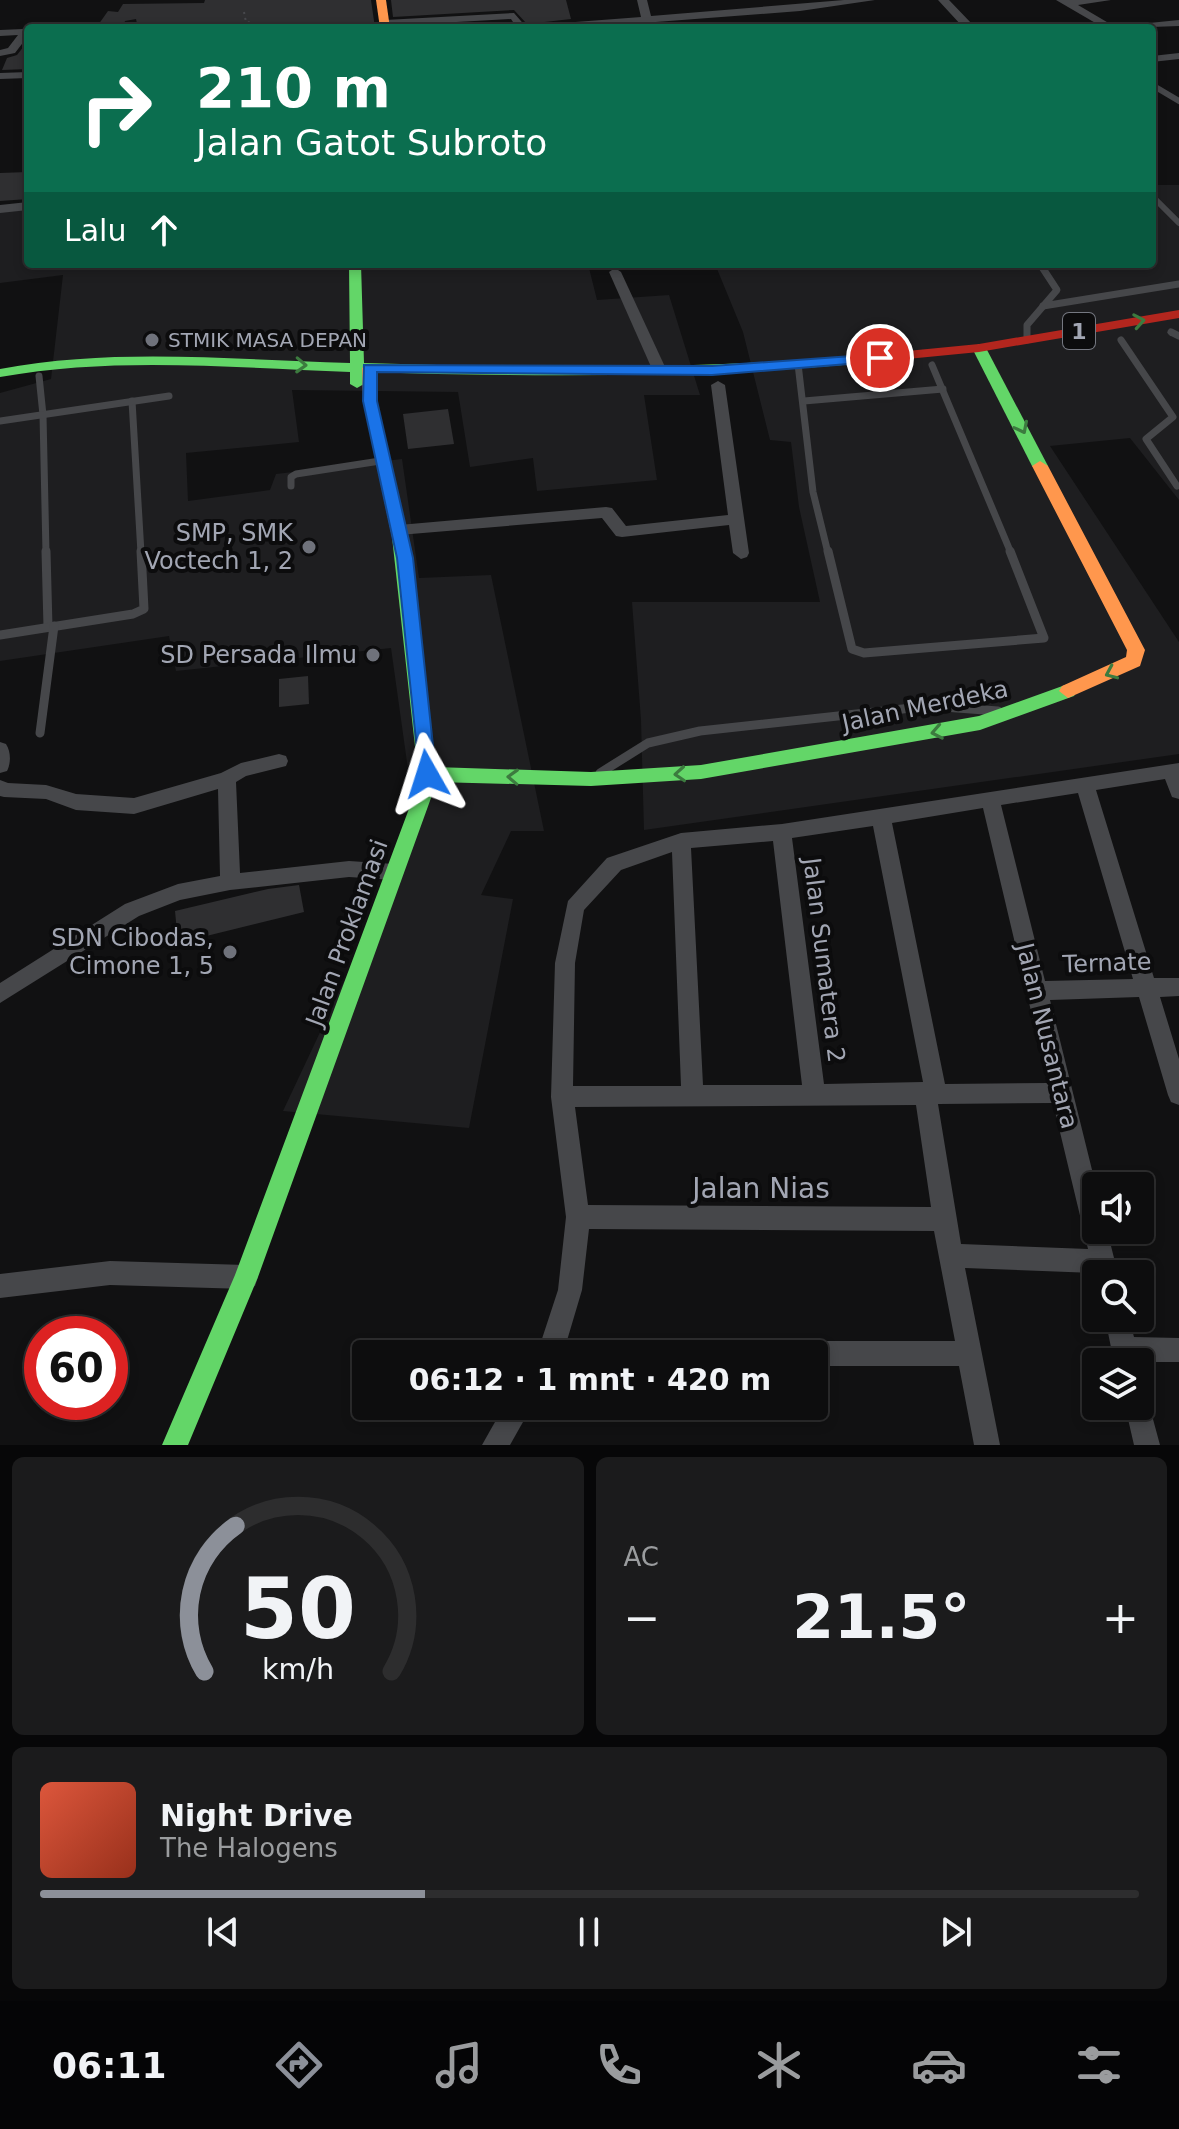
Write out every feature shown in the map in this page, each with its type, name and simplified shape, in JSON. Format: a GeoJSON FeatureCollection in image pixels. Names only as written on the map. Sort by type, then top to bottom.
{"type":"FeatureCollection","features":[{"type":"Feature","properties":{"kind":"main road"},"geometry":{"type":"LineString","coordinates":[[381,0],[385,24]]}},
{"type":"Feature","properties":{"kind":"main road","name":"Jalan Proklamasi"},"geometry":{"type":"LineString","coordinates":[[175,1445],[246,1277],[394,872],[415,823],[427,774],[405,558],[363,375],[355,268]]}},
{"type":"Feature","properties":{"kind":"main road","name":"1"},"geometry":{"type":"LineString","coordinates":[[0,385],[39,376],[134,371],[363,375],[509,369],[659,369],[800,373],[932,365],[1027,340],[1179,314]]}},
{"type":"Feature","properties":{"kind":"main road","name":"1"},"geometry":{"type":"LineString","coordinates":[[0,373],[48,362],[101,359],[516,387],[718,385],[800,373],[1176,333]]}},
{"type":"Feature","properties":{"kind":"main road","name":"Jalan Merdeka"},"geometry":{"type":"LineString","coordinates":[[427,774],[591,779],[701,772],[898,739],[1013,714],[1129,665],[1137,655],[983,353]]}},
{"type":"Feature","properties":{"kind":"street"},"geometry":{"type":"LineString","coordinates":[[642,0],[647,20]]}},
{"type":"Feature","properties":{"kind":"street"},"geometry":{"type":"LineString","coordinates":[[592,24],[870,0]]}},
{"type":"Feature","properties":{"kind":"street"},"geometry":{"type":"LineString","coordinates":[[943,0],[967,24]]}},
{"type":"Feature","properties":{"kind":"street"},"geometry":{"type":"LineString","coordinates":[[1064,2],[1106,0]]}},
{"type":"Feature","properties":{"kind":"street"},"geometry":{"type":"LineString","coordinates":[[1064,2],[1105,24]]}},
{"type":"Feature","properties":{"kind":"street"},"geometry":{"type":"LineString","coordinates":[[411,24],[514,16],[519,24]]}},
{"type":"Feature","properties":{"kind":"street"},"geometry":{"type":"LineString","coordinates":[[1156,25],[1179,23]]}},
{"type":"Feature","properties":{"kind":"street"},"geometry":{"type":"LineString","coordinates":[[0,33],[24,32]]}},
{"type":"Feature","properties":{"kind":"street"},"geometry":{"type":"LineString","coordinates":[[0,53],[11,51],[24,36]]}},
{"type":"Feature","properties":{"kind":"street"},"geometry":{"type":"LineString","coordinates":[[1156,59],[1179,56]]}},
{"type":"Feature","properties":{"kind":"street"},"geometry":{"type":"LineString","coordinates":[[0,76],[24,75]]}},
{"type":"Feature","properties":{"kind":"street"},"geometry":{"type":"LineString","coordinates":[[0,209],[24,206]]}},
{"type":"Feature","properties":{"kind":"street"},"geometry":{"type":"LineString","coordinates":[[615,272],[659,369]]}},
{"type":"Feature","properties":{"kind":"street"},"geometry":{"type":"LineString","coordinates":[[718,385],[741,553]]}},
{"type":"Feature","properties":{"kind":"street"},"geometry":{"type":"LineString","coordinates":[[399,530],[606,512],[622,532],[737,519]]}},
{"type":"Feature","properties":{"kind":"street"},"geometry":{"type":"LineString","coordinates":[[0,749],[0,766]]}},
{"type":"Feature","properties":{"kind":"street"},"geometry":{"type":"LineString","coordinates":[[0,787],[4,790],[46,792],[76,802],[134,806],[227,779],[241,770],[279,761]]}},
{"type":"Feature","properties":{"kind":"street"},"geometry":{"type":"LineString","coordinates":[[554,1340],[570,1290],[578,1217],[562,1097],[565,963],[575,907],[614,864],[681,841],[782,832],[1176,771],[1179,792]]}},
{"type":"Feature","properties":{"kind":"street"},"geometry":{"type":"LineString","coordinates":[[227,779],[230,882]]}},
{"type":"Feature","properties":{"kind":"street"},"geometry":{"type":"LineString","coordinates":[[1085,785],[1179,1095]]}},
{"type":"Feature","properties":{"kind":"street","name":"Jalan Nusantara"},"geometry":{"type":"LineString","coordinates":[[990,798],[1102,1260]]}},
{"type":"Feature","properties":{"kind":"street"},"geometry":{"type":"LineString","coordinates":[[881,817],[930,1092],[944,1219],[987,1445]]}},
{"type":"Feature","properties":{"kind":"street","name":"Jalan Sumatera 2"},"geometry":{"type":"LineString","coordinates":[[782,832],[814,1094]]}},
{"type":"Feature","properties":{"kind":"street"},"geometry":{"type":"LineString","coordinates":[[681,841],[692,1095]]}},
{"type":"Feature","properties":{"kind":"street"},"geometry":{"type":"LineString","coordinates":[[0,994],[132,910],[178,892],[230,882],[349,869],[394,872]]}},
{"type":"Feature","properties":{"kind":"street","name":"Ternate"},"geometry":{"type":"LineString","coordinates":[[1035,991],[1179,987]]}},
{"type":"Feature","properties":{"kind":"street"},"geometry":{"type":"LineString","coordinates":[[562,1097],[1062,1093]]}},
{"type":"Feature","properties":{"kind":"street","name":"Jalan Nias"},"geometry":{"type":"LineString","coordinates":[[578,1217],[944,1219]]}},
{"type":"Feature","properties":{"kind":"street"},"geometry":{"type":"LineString","coordinates":[[952,1256],[1082,1266]]}},
{"type":"Feature","properties":{"kind":"street"},"geometry":{"type":"LineString","coordinates":[[0,1286],[110,1273],[246,1277]]}},
{"type":"Feature","properties":{"kind":"street"},"geometry":{"type":"LineString","coordinates":[[1154,1352],[1179,1350]]}},
{"type":"Feature","properties":{"kind":"street"},"geometry":{"type":"LineString","coordinates":[[828,1354],[970,1353]]}},
{"type":"Feature","properties":{"kind":"street"},"geometry":{"type":"LineString","coordinates":[[495,1445],[510,1420]]}},
{"type":"Feature","properties":{"kind":"street"},"geometry":{"type":"LineString","coordinates":[[1141,1420],[1147,1445]]}},
{"type":"Feature","properties":{"kind":"lane"},"geometry":{"type":"LineString","coordinates":[[1156,87],[1179,101]]}},
{"type":"Feature","properties":{"kind":"lane"},"geometry":{"type":"LineString","coordinates":[[1156,200],[1179,223]]}},
{"type":"Feature","properties":{"kind":"lane"},"geometry":{"type":"LineString","coordinates":[[1027,340],[1027,325],[1057,290],[1043,268]]}},
{"type":"Feature","properties":{"kind":"lane"},"geometry":{"type":"LineString","coordinates":[[1043,306],[1179,284]]}},
{"type":"Feature","properties":{"kind":"lane"},"geometry":{"type":"LineString","coordinates":[[1121,340],[1173,417],[1146,439],[1177,486]]}},
{"type":"Feature","properties":{"kind":"lane"},"geometry":{"type":"LineString","coordinates":[[800,373],[813,492],[852,649],[864,653],[1044,638],[1045,634],[932,365]]}},
{"type":"Feature","properties":{"kind":"lane"},"geometry":{"type":"LineString","coordinates":[[39,376],[51,627],[40,733]]}},
{"type":"Feature","properties":{"kind":"lane"},"geometry":{"type":"LineString","coordinates":[[804,401],[943,389]]}},
{"type":"Feature","properties":{"kind":"lane"},"geometry":{"type":"LineString","coordinates":[[0,421],[169,396]]}},
{"type":"Feature","properties":{"kind":"lane"},"geometry":{"type":"LineString","coordinates":[[0,635],[133,614],[144,609],[132,401]]}},
{"type":"Feature","properties":{"kind":"lane"},"geometry":{"type":"LineString","coordinates":[[291,486],[291,478],[296,474],[383,460]]}},
{"type":"Feature","properties":{"kind":"lane"},"geometry":{"type":"LineString","coordinates":[[591,779],[648,743],[700,731],[930,706],[984,708],[1013,714]]}},
{"type":"Feature","properties":{"kind":"path"},"geometry":{"type":"LineString","coordinates":[[244,12],[246,22],[262,24]]}},
{"type":"Feature","properties":{"kind":"shaded area"},"geometry":{"type":"Polygon","coordinates":[[[1156,185],[1179,185],[1179,500],[1130,438],[1050,446],[1179,642],[1179,754],[644,830],[641,720],[632,602],[820,602],[799,507],[791,442],[770,440],[743,332],[717,268],[1156,268],[1156,185]]]}},
{"type":"Feature","properties":{"kind":"shaded area"},"geometry":{"type":"Polygon","coordinates":[[[24,209],[24,268],[589,268],[597,300],[669,295],[700,395],[644,395],[657,480],[537,491],[533,458],[470,467],[458,392],[292,390],[299,442],[186,453],[188,501],[270,490],[276,474],[402,459],[419,578],[491,575],[544,831],[511,831],[481,895],[513,899],[469,1128],[283,1111],[371,924],[414,812],[391,648],[176,671],[169,636],[0,661],[0,393],[51,379],[63,275],[0,283],[0,212],[24,209]]]}},
{"type":"Feature","properties":{"kind":"building"},"geometry":{"type":"Polygon","coordinates":[[[205,0],[371,0],[374,24],[137,24],[136,19],[124,24],[99,24],[108,11],[118,12],[123,4],[204,3],[205,0]]]}},
{"type":"Feature","properties":{"kind":"building"},"geometry":{"type":"Polygon","coordinates":[[[391,0],[566,0],[571,19],[527,24],[514,10],[393,17],[391,0]]]}},
{"type":"Feature","properties":{"kind":"building"},"geometry":{"type":"Polygon","coordinates":[[[24,46],[24,69],[2,70],[7,58],[17,55],[24,46]]]}},
{"type":"Feature","properties":{"kind":"building"},"geometry":{"type":"Polygon","coordinates":[[[24,172],[24,199],[0,201],[0,173],[24,172]]]}},
{"type":"Feature","properties":{"kind":"building"},"geometry":{"type":"Polygon","coordinates":[[[448,409],[454,444],[408,449],[403,414],[448,409]]]}},
{"type":"Feature","properties":{"kind":"building"},"geometry":{"type":"Polygon","coordinates":[[[308,676],[309,704],[279,707],[279,679],[308,676]]]}},
{"type":"Feature","properties":{"kind":"building"},"geometry":{"type":"Polygon","coordinates":[[[299,885],[304,912],[178,943],[175,911],[268,889],[299,885]]]}},
{"type":"Feature","properties":{"kind":"traffic: fast"},"geometry":{"type":"LineString","coordinates":[[355,268],[357,384]]}},
{"type":"Feature","properties":{"kind":"traffic: fast"},"geometry":{"type":"LineString","coordinates":[[979,348],[1040,466]]}},
{"type":"Feature","properties":{"kind":"traffic: fast"},"geometry":{"type":"LineString","coordinates":[[0,373],[42,365],[126,359],[404,369],[603,372],[736,369],[866,359]]}},
{"type":"Feature","properties":{"kind":"traffic: fast"},"geometry":{"type":"LineString","coordinates":[[175,1445],[246,1277],[422,798],[427,774],[400,537]]}},
{"type":"Feature","properties":{"kind":"traffic: fast"},"geometry":{"type":"LineString","coordinates":[[427,774],[591,779],[701,772],[980,723],[1068,691]]}},
{"type":"Feature","properties":{"kind":"traffic: slow"},"geometry":{"type":"LineString","coordinates":[[381,0],[384,24]]}},
{"type":"Feature","properties":{"kind":"traffic: slow"},"geometry":{"type":"LineString","coordinates":[[369,368],[370,401],[400,537]]}},
{"type":"Feature","properties":{"kind":"traffic: slow"},"geometry":{"type":"LineString","coordinates":[[1040,466],[1136,650],[1134,661],[1068,691]]}},
{"type":"Feature","properties":{"kind":"traffic: jam"},"geometry":{"type":"LineString","coordinates":[[866,359],[979,348],[1179,314]]}},
{"type":"Feature","properties":{"kind":"place","name":"STMIK MASA DEPAN"},"geometry":{"type":"Point","coordinates":[152,340]}},
{"type":"Feature","properties":{"kind":"place","name":"SMP, SMK Voctech 1, 2"},"geometry":{"type":"Point","coordinates":[309,547]}},
{"type":"Feature","properties":{"kind":"place","name":"SD Persada Ilmu"},"geometry":{"type":"Point","coordinates":[373,655]}},
{"type":"Feature","properties":{"kind":"place","name":"SDN Cibodas, Cimone 1, 5"},"geometry":{"type":"Point","coordinates":[230,952]}},
{"type":"Feature","properties":{"kind":"route"},"geometry":{"type":"LineString","coordinates":[[427,774],[405,558],[370,401],[369,368],[712,370],[880,358]]}}]}
